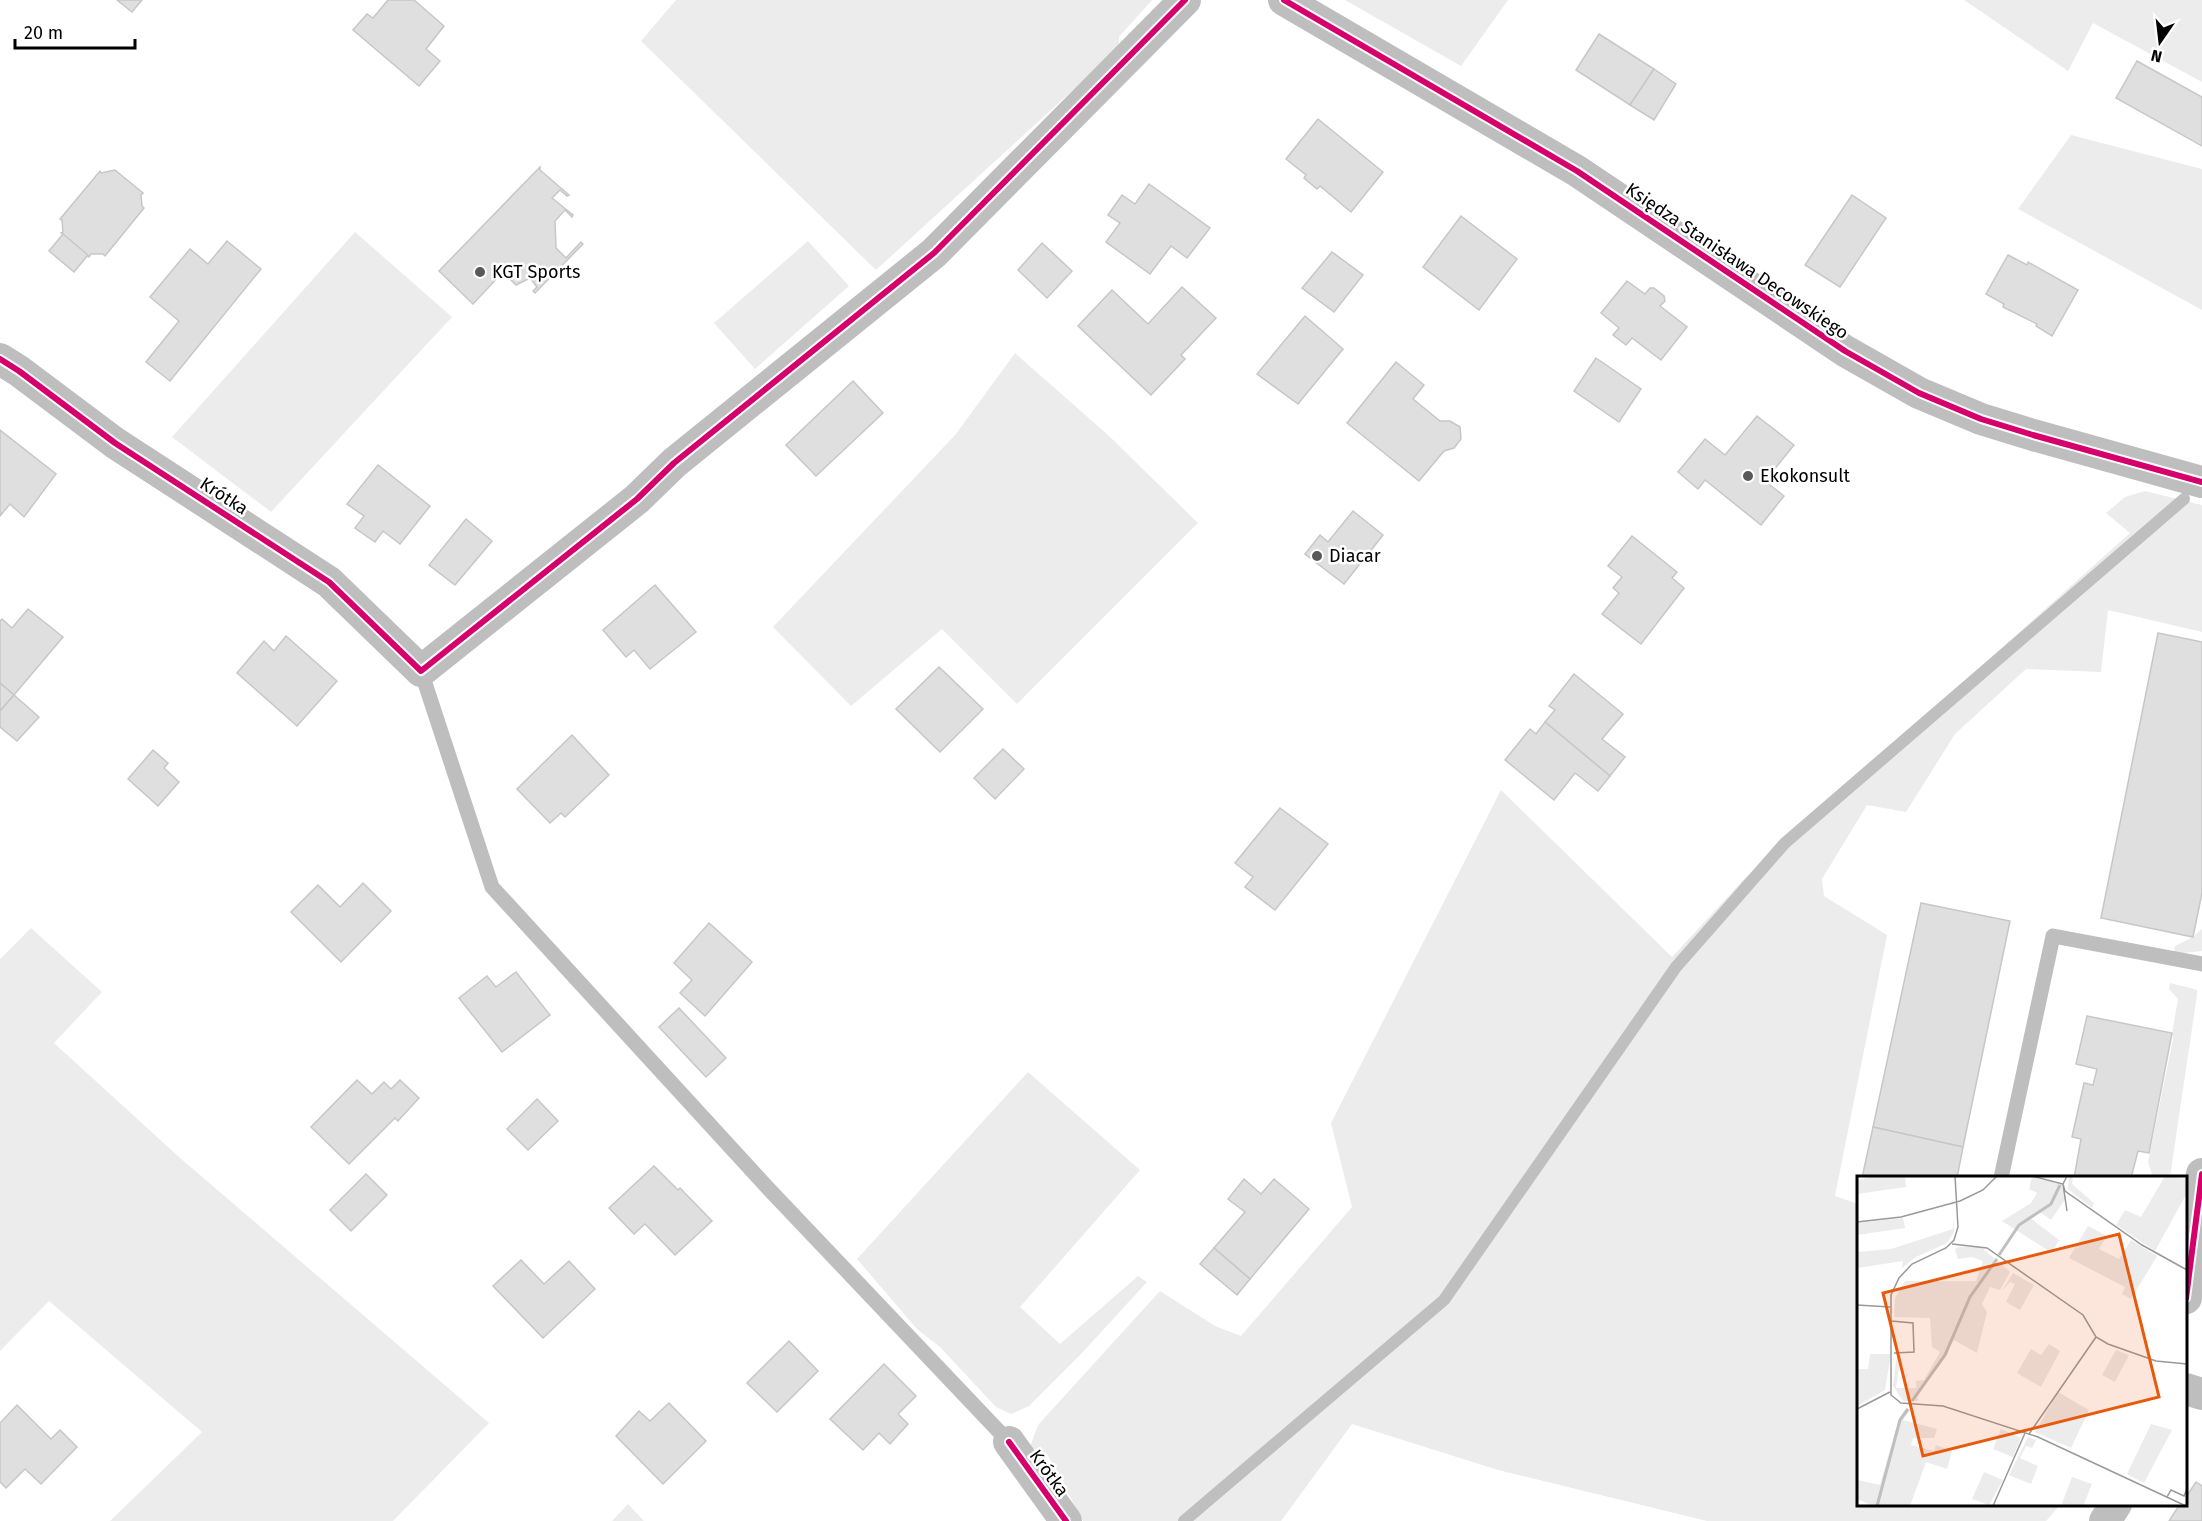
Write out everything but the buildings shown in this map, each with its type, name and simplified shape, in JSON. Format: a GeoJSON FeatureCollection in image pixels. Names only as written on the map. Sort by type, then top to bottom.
{"type":"FeatureCollection","features":[{"type":"Feature","properties":{"kind":"street"},"geometry":{"type":"LineString","coordinates":[[421,671],[637,499],[674,463],[934,253],[1185,0]]}},
{"type":"Feature","properties":{"kind":"street","name":"Księdza Stanisława Decowskiego"},"geometry":{"type":"LineString","coordinates":[[1284,0],[1578,171],[1845,351],[1919,393],[2022,432],[2202,482]]}},
{"type":"Feature","properties":{"kind":"street","name":"Krótka"},"geometry":{"type":"LineString","coordinates":[[0,359],[116,442],[330,582],[421,671]]}},
{"type":"Feature","properties":{"kind":"street"},"geometry":{"type":"LineString","coordinates":[[2187,1278],[2188,1257],[2202,1174]]}},
{"type":"Feature","properties":{"kind":"street"},"geometry":{"type":"LineString","coordinates":[[2187,1389],[2202,1394]]}},
{"type":"Feature","properties":{"kind":"street","name":"Krótka"},"geometry":{"type":"LineString","coordinates":[[1009,1442],[1066,1521]]}},
{"type":"Feature","properties":{"kind":"street"},"geometry":{"type":"LineString","coordinates":[[2105,1521],[2115,1506]]}},
{"type":"Feature","properties":{"kind":"lane"},"geometry":{"type":"LineString","coordinates":[[421,671],[492,886],[766,1186],[1009,1442]]}},
{"type":"Feature","properties":{"kind":"lane"},"geometry":{"type":"LineString","coordinates":[[2001,1176],[2053,936],[2202,964]]}},
{"type":"Feature","properties":{"kind":"shaded area"},"geometry":{"type":"Polygon","coordinates":[[[676,0],[1152,0],[1119,37],[1119,48],[876,270],[641,41],[676,0]]]}},
{"type":"Feature","properties":{"kind":"shaded area"},"geometry":{"type":"Polygon","coordinates":[[[1345,0],[1508,0],[1461,66],[1345,0]]]}},
{"type":"Feature","properties":{"kind":"shaded area"},"geometry":{"type":"Polygon","coordinates":[[[1964,0],[2202,0],[2202,82],[2093,23],[2068,71],[1964,0]]]}},
{"type":"Feature","properties":{"kind":"shaded area"},"geometry":{"type":"Polygon","coordinates":[[[2071,135],[2202,169],[2202,310],[2018,209],[2071,135]]]}},
{"type":"Feature","properties":{"kind":"shaded area"},"geometry":{"type":"Polygon","coordinates":[[[355,232],[452,317],[271,512],[172,437],[355,232]]]}},
{"type":"Feature","properties":{"kind":"shaded area"},"geometry":{"type":"Polygon","coordinates":[[[808,241],[849,286],[755,369],[714,323],[808,241]]]}},
{"type":"Feature","properties":{"kind":"shaded area"},"geometry":{"type":"Polygon","coordinates":[[[1015,353],[1108,435],[1198,523],[1017,704],[942,629],[851,706],[773,627],[956,434],[1015,353]]]}},
{"type":"Feature","properties":{"kind":"shaded area"},"geometry":{"type":"Polygon","coordinates":[[[2145,491],[2202,505],[2202,632],[2108,610],[2101,672],[2026,669],[1955,734],[1906,812],[1867,805],[1822,879],[1824,896],[1887,935],[1835,1196],[1857,1204],[1857,1506],[2059,1506],[2046,1521],[1707,1521],[1498,1470],[1352,1424],[1281,1521],[1083,1521],[1047,1454],[1030,1447],[1038,1425],[1160,1291],[1215,1326],[1241,1336],[1352,1207],[1331,1123],[1501,790],[1672,957],[1746,877],[2130,533],[2106,513],[2125,497],[2145,491]]]}},
{"type":"Feature","properties":{"kind":"shaded area"},"geometry":{"type":"Polygon","coordinates":[[[31,928],[102,992],[54,1043],[179,1157],[489,1423],[393,1521],[110,1521],[202,1432],[49,1301],[0,1351],[0,959],[31,928]]]}},
{"type":"Feature","properties":{"kind":"shaded area"},"geometry":{"type":"Polygon","coordinates":[[[2202,929],[2202,951],[2174,954],[2175,946],[2193,937],[2202,929]]]}},
{"type":"Feature","properties":{"kind":"shaded area"},"geometry":{"type":"Polygon","coordinates":[[[2170,983],[2197,990],[2197,995],[2170,1176],[2153,1176],[2148,1162],[2173,1039],[2178,999],[2169,989],[2170,983]]]}},
{"type":"Feature","properties":{"kind":"shaded area"},"geometry":{"type":"Polygon","coordinates":[[[1028,1072],[1140,1170],[1020,1307],[1060,1344],[1138,1276],[1147,1282],[1081,1354],[1029,1406],[1011,1414],[996,1407],[940,1347],[917,1329],[857,1259],[1028,1072]]]}},
{"type":"Feature","properties":{"kind":"shaded area"},"geometry":{"type":"Polygon","coordinates":[[[628,1504],[644,1521],[612,1521],[628,1504]]]}},
{"type":"Feature","properties":{"kind":"waterway"},"geometry":{"type":"LineString","coordinates":[[1184,1521],[1444,1300],[1676,967],[1785,843],[2184,499]]}},
{"type":"Feature","properties":{"kind":"cycle path"},"geometry":{"type":"LineString","coordinates":[[0,359],[115,443],[329,582],[421,671],[637,499],[674,463],[934,253],[1185,0]]}},
{"type":"Feature","properties":{"kind":"cycle path"},"geometry":{"type":"LineString","coordinates":[[1284,0],[1577,171],[1845,351],[1919,393],[1981,419],[2202,482]]}},
{"type":"Feature","properties":{"kind":"cycle path"},"geometry":{"type":"LineString","coordinates":[[2187,1290],[2202,1174]]}},
{"type":"Feature","properties":{"kind":"cycle path"},"geometry":{"type":"LineString","coordinates":[[1009,1442],[1066,1521]]}},
{"type":"Feature","properties":{"kind":"place","name":"KGT Sports"},"geometry":{"type":"Point","coordinates":[480,272]}},
{"type":"Feature","properties":{"kind":"place","name":"Ekokonsult"},"geometry":{"type":"Point","coordinates":[1748,476]}},
{"type":"Feature","properties":{"kind":"place","name":"Diacar"},"geometry":{"type":"Point","coordinates":[1317,556]}}]}
